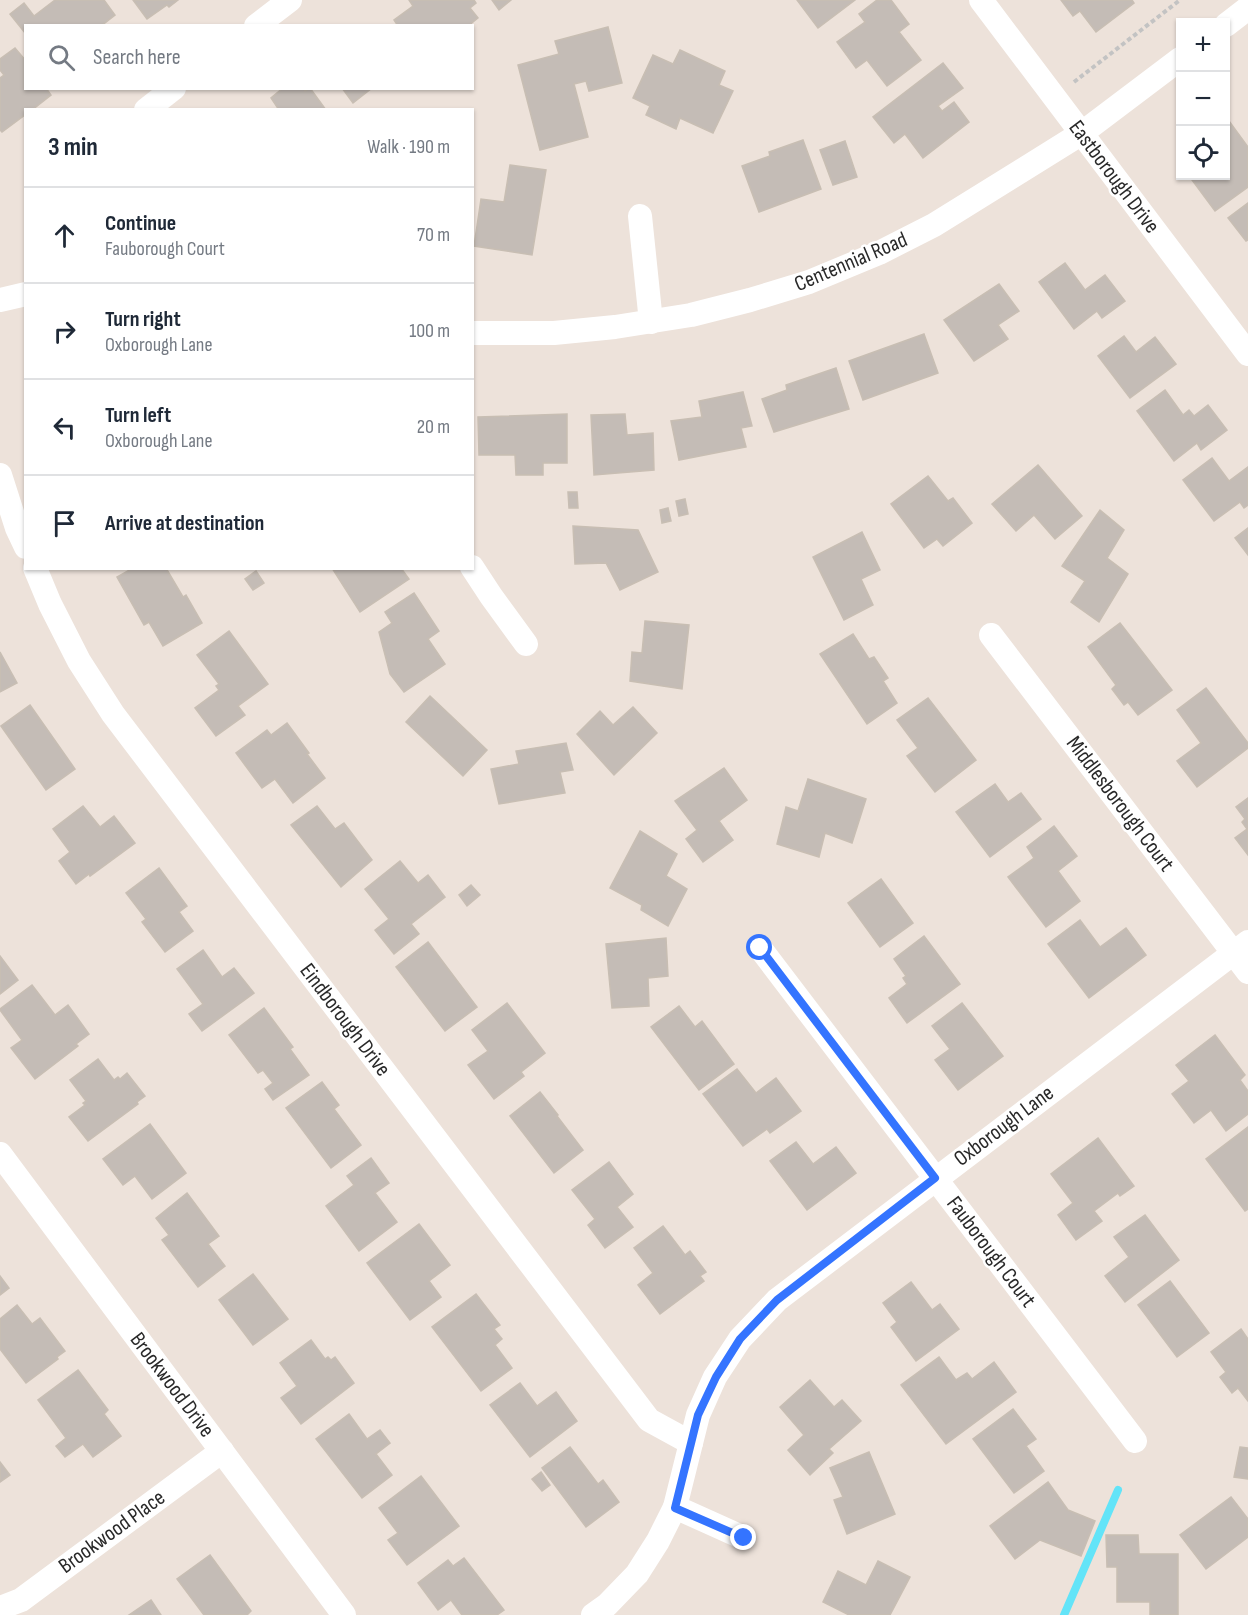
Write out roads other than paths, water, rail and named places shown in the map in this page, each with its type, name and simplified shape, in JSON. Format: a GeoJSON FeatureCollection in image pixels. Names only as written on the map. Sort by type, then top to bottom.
{"type":"FeatureCollection","features":[{"type":"Feature","properties":{"kind":"street"},"geometry":{"type":"LineString","coordinates":[[259,24],[290,0]]}},
{"type":"Feature","properties":{"kind":"street","name":"Eastborough Drive"},"geometry":{"type":"LineString","coordinates":[[981,0],[1248,354]]}},
{"type":"Feature","properties":{"kind":"street"},"geometry":{"type":"LineString","coordinates":[[1230,22],[1248,8]]}},
{"type":"Feature","properties":{"kind":"street","name":"Centennial Road"},"geometry":{"type":"LineString","coordinates":[[474,333],[554,333],[615,327],[691,315],[809,282],[879,253],[934,225],[1082,133],[1176,61]]}},
{"type":"Feature","properties":{"kind":"street"},"geometry":{"type":"LineString","coordinates":[[149,108],[171,90]]}},
{"type":"Feature","properties":{"kind":"street"},"geometry":{"type":"LineString","coordinates":[[640,216],[651,321]]}},
{"type":"Feature","properties":{"kind":"street"},"geometry":{"type":"LineString","coordinates":[[0,300],[24,294]]}},
{"type":"Feature","properties":{"kind":"street"},"geometry":{"type":"LineString","coordinates":[[0,475],[24,543]]}},
{"type":"Feature","properties":{"kind":"street","name":"Eindborough Drive"},"geometry":{"type":"LineString","coordinates":[[36,570],[79,661],[120,723],[649,1420],[691,1443]]}},
{"type":"Feature","properties":{"kind":"street"},"geometry":{"type":"LineString","coordinates":[[474,570],[526,644]]}},
{"type":"Feature","properties":{"kind":"street","name":"Middlesborough Court"},"geometry":{"type":"LineString","coordinates":[[991,635],[1241,947],[1248,972]]}},
{"type":"Feature","properties":{"kind":"street","name":"Oxborough Lane"},"geometry":{"type":"LineString","coordinates":[[593,1615],[607,1605],[637,1574],[658,1541],[675,1508],[698,1415],[716,1377],[740,1339],[777,1300],[1241,947]]}},
{"type":"Feature","properties":{"kind":"street","name":"Fauborough Court"},"geometry":{"type":"LineString","coordinates":[[760,948],[1135,1441]]}},
{"type":"Feature","properties":{"kind":"street","name":"Brookwood Drive"},"geometry":{"type":"LineString","coordinates":[[0,1154],[344,1615]]}},
{"type":"Feature","properties":{"kind":"street","name":"Brookwood Place"},"geometry":{"type":"LineString","coordinates":[[0,1608],[21,1600],[222,1451]]}},
{"type":"Feature","properties":{"kind":"street"},"geometry":{"type":"LineString","coordinates":[[675,1508],[744,1538]]}},
{"type":"Feature","properties":{"kind":"waterway"},"geometry":{"type":"LineString","coordinates":[[1064,1615],[1118,1490]]}}]}
